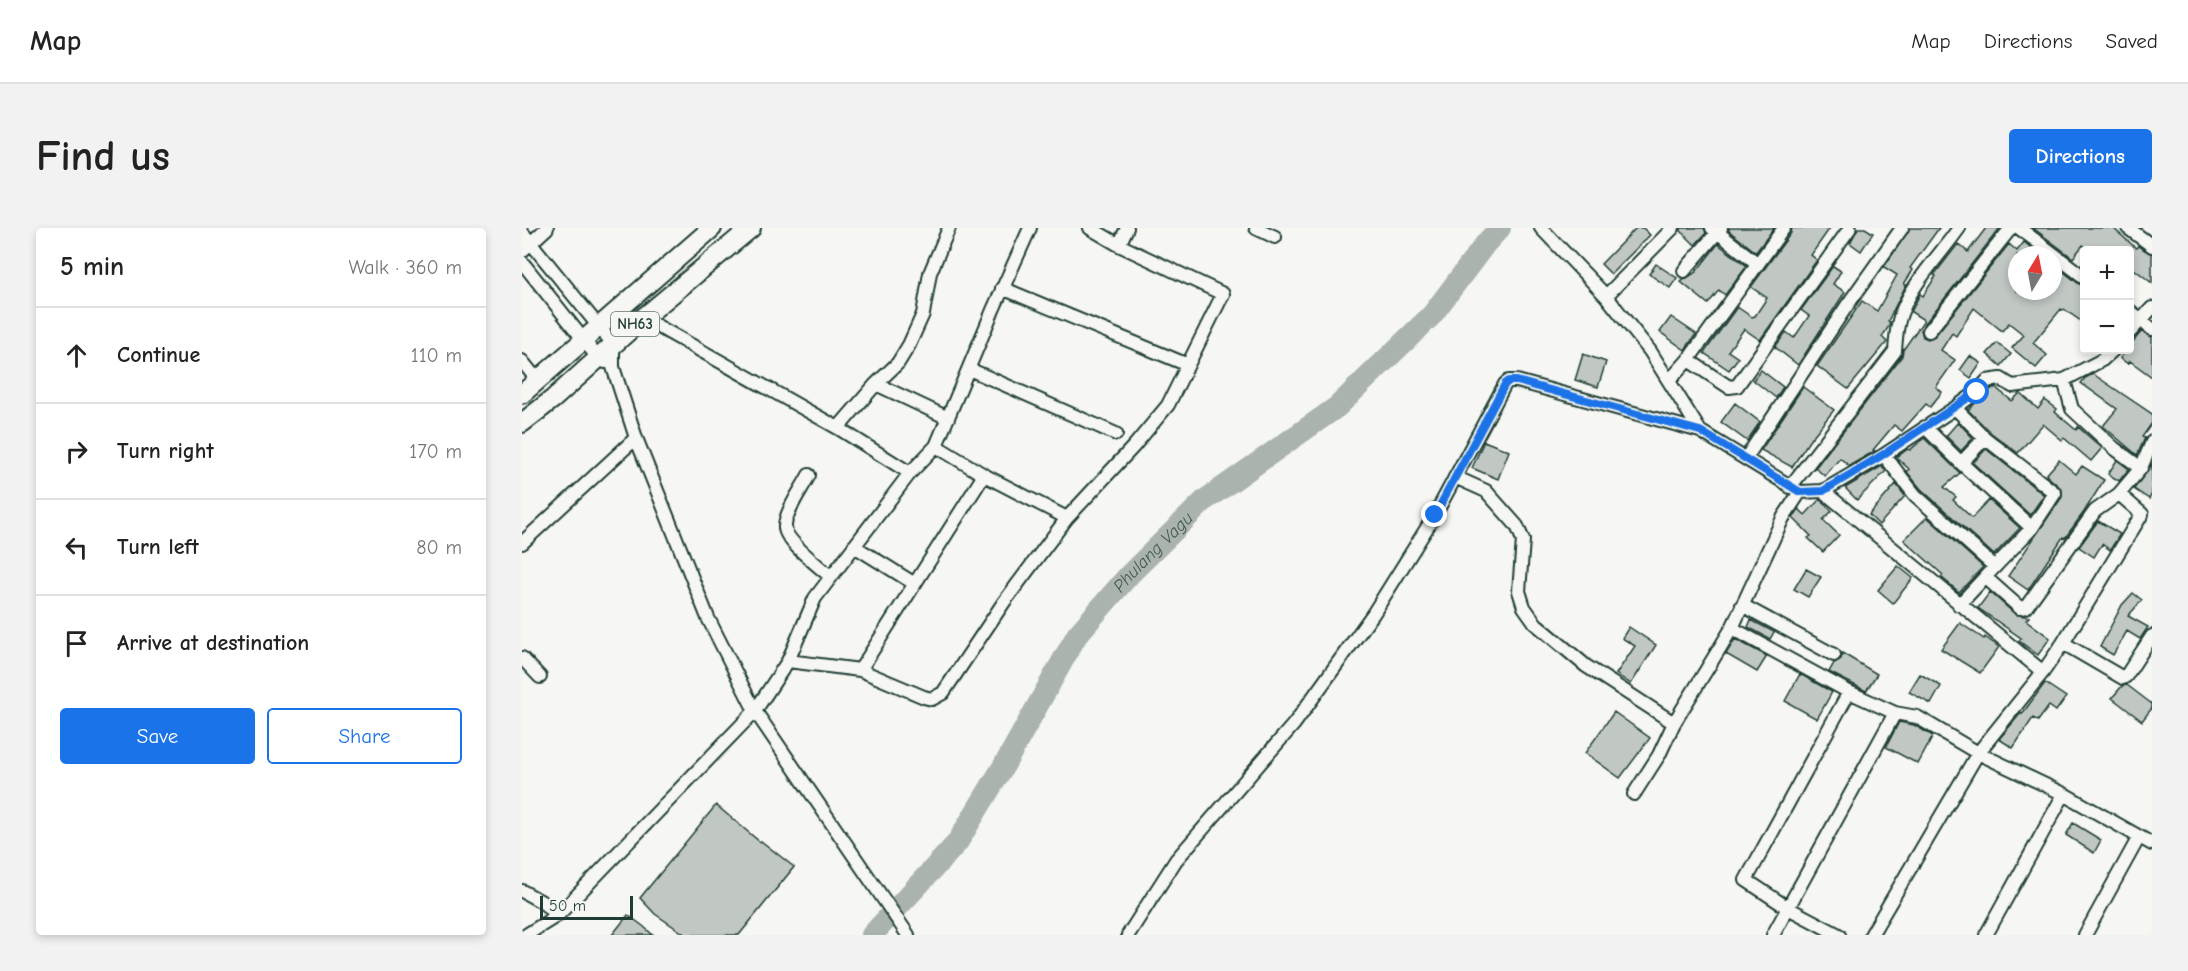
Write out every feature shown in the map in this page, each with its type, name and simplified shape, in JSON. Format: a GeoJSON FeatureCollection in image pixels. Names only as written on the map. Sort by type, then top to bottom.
{"type":"FeatureCollection","features":[{"type":"Feature","properties":{"kind":"highway","name":"NH63"},"geometry":{"type":"LineString","coordinates":[[522,394],[712,228]]}},
{"type":"Feature","properties":{"kind":"highway","name":"NH63"},"geometry":{"type":"LineString","coordinates":[[522,423],[606,362],[613,344],[751,228]]}},
{"type":"Feature","properties":{"kind":"street"},"geometry":{"type":"LineString","coordinates":[[527,247],[547,228]]}},
{"type":"Feature","properties":{"kind":"street"},"geometry":{"type":"LineString","coordinates":[[838,428],[876,384],[898,363],[909,345],[923,314],[930,273],[949,228]]}},
{"type":"Feature","properties":{"kind":"street"},"geometry":{"type":"LineString","coordinates":[[526,935],[558,915],[755,711],[788,661],[815,598],[909,473],[936,446],[1002,288],[1030,228]]}},
{"type":"Feature","properties":{"kind":"street"},"geometry":{"type":"LineString","coordinates":[[788,661],[860,670],[932,699],[943,693],[1004,602],[1067,518],[1134,447],[1168,405],[1223,294],[1119,245],[1090,228]]}},
{"type":"Feature","properties":{"kind":"street"},"geometry":{"type":"LineString","coordinates":[[1119,245],[1127,228]]}},
{"type":"Feature","properties":{"kind":"street"},"geometry":{"type":"LineString","coordinates":[[1256,228],[1275,237]]}},
{"type":"Feature","properties":{"kind":"street"},"geometry":{"type":"LineString","coordinates":[[1541,228],[1606,296],[1650,351],[1700,431]]}},
{"type":"Feature","properties":{"kind":"street"},"geometry":{"type":"LineString","coordinates":[[1606,296],[1673,228]]}},
{"type":"Feature","properties":{"kind":"street"},"geometry":{"type":"LineString","coordinates":[[1670,381],[1688,360],[1784,228]]}},
{"type":"Feature","properties":{"kind":"street"},"geometry":{"type":"LineString","coordinates":[[1688,360],[1729,387],[1737,386],[1850,228]]}},
{"type":"Feature","properties":{"kind":"street"},"geometry":{"type":"LineString","coordinates":[[1746,458],[1846,307],[1900,232],[1886,228]]}},
{"type":"Feature","properties":{"kind":"street"},"geometry":{"type":"LineString","coordinates":[[1634,794],[1732,628],[1795,490],[1895,351],[1903,309],[1916,287],[1959,228]]}},
{"type":"Feature","properties":{"kind":"street"},"geometry":{"type":"LineString","coordinates":[[1929,331],[2011,228]]}},
{"type":"Feature","properties":{"kind":"street"},"geometry":{"type":"LineString","coordinates":[[2019,228],[2080,273]]}},
{"type":"Feature","properties":{"kind":"street"},"geometry":{"type":"LineString","coordinates":[[2128,228],[2152,246]]}},
{"type":"Feature","properties":{"kind":"street"},"geometry":{"type":"LineString","coordinates":[[1684,271],[1717,229],[1758,264]]}},
{"type":"Feature","properties":{"kind":"street"},"geometry":{"type":"LineString","coordinates":[[522,232],[527,247],[613,344]]}},
{"type":"Feature","properties":{"kind":"street"},"geometry":{"type":"LineString","coordinates":[[522,262],[584,340],[606,362],[708,618],[755,711],[908,935]]}},
{"type":"Feature","properties":{"kind":"street"},"geometry":{"type":"LineString","coordinates":[[1002,288],[1188,365]]}},
{"type":"Feature","properties":{"kind":"street"},"geometry":{"type":"LineString","coordinates":[[2134,328],[2152,308]]}},
{"type":"Feature","properties":{"kind":"street"},"geometry":{"type":"LineString","coordinates":[[2134,314],[2152,329]]}},
{"type":"Feature","properties":{"kind":"street"},"geometry":{"type":"LineString","coordinates":[[643,318],[838,428],[909,473]]}},
{"type":"Feature","properties":{"kind":"street"},"geometry":{"type":"LineString","coordinates":[[1128,935],[1176,860],[1301,715],[1372,614],[1435,515],[1505,384],[1509,381],[1517,381],[1700,431],[1795,490],[1823,491],[1955,408],[1977,392],[1987,381],[2001,379],[2012,386],[2064,380],[2102,360],[2109,354]]}},
{"type":"Feature","properties":{"kind":"street"},"geometry":{"type":"LineString","coordinates":[[522,361],[538,381]]}},
{"type":"Feature","properties":{"kind":"street"},"geometry":{"type":"LineString","coordinates":[[969,369],[1116,434]]}},
{"type":"Feature","properties":{"kind":"street"},"geometry":{"type":"LineString","coordinates":[[2064,380],[2072,410],[2114,448],[2141,468]]}},
{"type":"Feature","properties":{"kind":"street"},"geometry":{"type":"LineString","coordinates":[[876,384],[948,418]]}},
{"type":"Feature","properties":{"kind":"street"},"geometry":{"type":"LineString","coordinates":[[1955,408],[1985,438],[2055,493],[2032,528],[1959,604]]}},
{"type":"Feature","properties":{"kind":"street"},"geometry":{"type":"LineString","coordinates":[[1925,427],[1960,463],[2032,528]]}},
{"type":"Feature","properties":{"kind":"street"},"geometry":{"type":"LineString","coordinates":[[522,543],[636,438]]}},
{"type":"Feature","properties":{"kind":"street"},"geometry":{"type":"LineString","coordinates":[[1960,463],[1985,438]]}},
{"type":"Feature","properties":{"kind":"street"},"geometry":{"type":"LineString","coordinates":[[1985,577],[2020,608],[2026,607],[2095,511],[2119,494],[2141,468],[2152,442]]}},
{"type":"Feature","properties":{"kind":"street"},"geometry":{"type":"LineString","coordinates":[[936,446],[984,475],[1067,518]]}},
{"type":"Feature","properties":{"kind":"street"},"geometry":{"type":"LineString","coordinates":[[1884,454],[1915,495],[1995,567]]}},
{"type":"Feature","properties":{"kind":"street"},"geometry":{"type":"LineString","coordinates":[[860,670],[984,475]]}},
{"type":"Feature","properties":{"kind":"street"},"geometry":{"type":"LineString","coordinates":[[808,476],[787,517],[785,529],[789,539],[831,577]]}},
{"type":"Feature","properties":{"kind":"street"},"geometry":{"type":"LineString","coordinates":[[1455,477],[1486,491],[1517,526],[1523,540],[1519,591],[1524,607],[1536,624],[1586,666],[1674,723]]}},
{"type":"Feature","properties":{"kind":"street"},"geometry":{"type":"LineString","coordinates":[[1823,491],[2043,672]]}},
{"type":"Feature","properties":{"kind":"street"},"geometry":{"type":"LineString","coordinates":[[1871,935],[1978,753],[2043,672],[2147,517],[2119,494]]}},
{"type":"Feature","properties":{"kind":"street"},"geometry":{"type":"LineString","coordinates":[[854,546],[915,584]]}},
{"type":"Feature","properties":{"kind":"street"},"geometry":{"type":"LineString","coordinates":[[1742,605],[1834,655]]}},
{"type":"Feature","properties":{"kind":"street"},"geometry":{"type":"LineString","coordinates":[[1732,628],[1849,692],[1895,713],[1917,717],[1978,753],[2064,794],[2152,844]]}},
{"type":"Feature","properties":{"kind":"street"},"geometry":{"type":"LineString","coordinates":[[2063,643],[2122,678],[2126,676],[2152,636]]}},
{"type":"Feature","properties":{"kind":"street"},"geometry":{"type":"LineString","coordinates":[[522,658],[540,677]]}},
{"type":"Feature","properties":{"kind":"street"},"geometry":{"type":"LineString","coordinates":[[1839,935],[1788,908],[1746,880],[1849,692]]}},
{"type":"Feature","properties":{"kind":"street"},"geometry":{"type":"LineString","coordinates":[[1773,935],[1895,713]]}},
{"type":"Feature","properties":{"kind":"street"},"geometry":{"type":"LineString","coordinates":[[1986,935],[2064,794]]}},
{"type":"Feature","properties":{"kind":"street"},"geometry":{"type":"LineString","coordinates":[[2085,935],[2139,837]]}},
{"type":"Feature","properties":{"kind":"street"},"geometry":{"type":"LineString","coordinates":[[522,891],[542,902],[558,915]]}},
{"type":"Feature","properties":{"kind":"building"},"geometry":{"type":"Polygon","coordinates":[[[1636,228],[1643,228],[1650,235],[1611,274],[1601,264],[1636,228]]]}},
{"type":"Feature","properties":{"kind":"building"},"geometry":{"type":"Polygon","coordinates":[[[1681,228],[1704,228],[1706,233],[1695,245],[1681,231],[1681,228]]]}},
{"type":"Feature","properties":{"kind":"building"},"geometry":{"type":"Polygon","coordinates":[[[1729,228],[1774,228],[1756,252],[1729,231],[1729,228]]]}},
{"type":"Feature","properties":{"kind":"building"},"geometry":{"type":"Polygon","coordinates":[[[1792,228],[1830,228],[1811,255],[1817,260],[1760,340],[1744,329],[1728,351],[1738,358],[1729,370],[1704,353],[1737,307],[1752,317],[1755,316],[1767,298],[1751,287],[1791,233],[1792,228]]]}},
{"type":"Feature","properties":{"kind":"building"},"geometry":{"type":"Polygon","coordinates":[[[1858,228],[1865,228],[1873,233],[1861,251],[1850,243],[1858,228]]]}},
{"type":"Feature","properties":{"kind":"building"},"geometry":{"type":"Polygon","coordinates":[[[1910,228],[1939,228],[1910,268],[1913,270],[1904,284],[1906,285],[1888,321],[1889,326],[1882,337],[1887,342],[1848,389],[1817,366],[1862,301],[1877,311],[1897,275],[1884,267],[1910,228]]]}},
{"type":"Feature","properties":{"kind":"building"},"geometry":{"type":"Polygon","coordinates":[[[1986,228],[2000,228],[1923,326],[1921,330],[1923,337],[1928,339],[1935,336],[2009,244],[2011,246],[2008,246],[2008,300],[2062,300],[2062,270],[2080,284],[2080,320],[2061,309],[2033,343],[2047,355],[2036,368],[2012,348],[2024,335],[2009,323],[2002,331],[1974,308],[1956,336],[1952,333],[1941,350],[1955,360],[1936,387],[1942,392],[1930,407],[1926,404],[1902,431],[1894,425],[1873,450],[1875,451],[1849,466],[1840,458],[1825,476],[1815,468],[1902,356],[1903,350],[1924,320],[1911,312],[1920,294],[1923,296],[1936,276],[1934,275],[1958,244],[1968,252],[1986,228]]]}},
{"type":"Feature","properties":{"kind":"building"},"geometry":{"type":"Polygon","coordinates":[[[2033,228],[2113,228],[2134,246],[2083,245],[2073,258],[2062,250],[2062,246],[2057,246],[2033,228]]]}},
{"type":"Feature","properties":{"kind":"building"},"geometry":{"type":"Polygon","coordinates":[[[1718,244],[1747,266],[1725,295],[1719,290],[1708,304],[1681,282],[1696,272],[1718,244]]]}},
{"type":"Feature","properties":{"kind":"building"},"geometry":{"type":"Polygon","coordinates":[[[2134,246],[2136,248],[2138,246],[2152,254],[2152,283],[2134,269],[2134,246]]]}},
{"type":"Feature","properties":{"kind":"building"},"geometry":{"type":"Polygon","coordinates":[[[1656,264],[1677,278],[1670,288],[1649,274],[1656,264]]]}},
{"type":"Feature","properties":{"kind":"building"},"geometry":{"type":"Polygon","coordinates":[[[1833,266],[1841,271],[1833,284],[1845,292],[1798,365],[1775,347],[1786,332],[1794,338],[1809,316],[1801,310],[1833,266]]]}},
{"type":"Feature","properties":{"kind":"building"},"geometry":{"type":"Polygon","coordinates":[[[1671,317],[1696,334],[1685,350],[1660,332],[1671,317]]]}},
{"type":"Feature","properties":{"kind":"building"},"geometry":{"type":"Polygon","coordinates":[[[2142,331],[2152,337],[2152,377],[2130,361],[2128,364],[2120,358],[2123,354],[2134,354],[2134,340],[2142,331]]]}},
{"type":"Feature","properties":{"kind":"building"},"geometry":{"type":"Polygon","coordinates":[[[1997,343],[2011,354],[2001,366],[1987,354],[1997,343]]]}},
{"type":"Feature","properties":{"kind":"building"},"geometry":{"type":"Polygon","coordinates":[[[1583,354],[1606,362],[1598,387],[1575,380],[1583,354]]]}},
{"type":"Feature","properties":{"kind":"building"},"geometry":{"type":"Polygon","coordinates":[[[1970,356],[1981,363],[1971,378],[1960,370],[1970,356]]]}},
{"type":"Feature","properties":{"kind":"building"},"geometry":{"type":"Polygon","coordinates":[[[1761,370],[1783,387],[1776,398],[1753,380],[1761,370]]]}},
{"type":"Feature","properties":{"kind":"building"},"geometry":{"type":"Polygon","coordinates":[[[2093,374],[2152,414],[2152,423],[2142,437],[2145,438],[2137,455],[2103,426],[2117,409],[2081,383],[2093,374]]]}},
{"type":"Feature","properties":{"kind":"building"},"geometry":{"type":"Polygon","coordinates":[[[1803,387],[1834,410],[1792,467],[1761,450],[1803,387]]]}},
{"type":"Feature","properties":{"kind":"building"},"geometry":{"type":"Polygon","coordinates":[[[1996,388],[2012,401],[2020,393],[2038,409],[2045,400],[2057,409],[2055,412],[2076,430],[2078,427],[2102,448],[2091,461],[2043,424],[2018,453],[1990,432],[1968,410],[1991,389],[1996,388]]]}},
{"type":"Feature","properties":{"kind":"building"},"geometry":{"type":"Polygon","coordinates":[[[1735,403],[1760,422],[1747,441],[1721,422],[1735,403]]]}},
{"type":"Feature","properties":{"kind":"building"},"geometry":{"type":"Polygon","coordinates":[[[1958,422],[1973,438],[1961,451],[1946,436],[1958,422]]]}},
{"type":"Feature","properties":{"kind":"building"},"geometry":{"type":"Polygon","coordinates":[[[1924,438],[1960,473],[1944,487],[1956,497],[1953,500],[1972,518],[1989,500],[2020,528],[1994,555],[1921,489],[1907,472],[1909,469],[1896,457],[1910,450],[1924,438]]]}},
{"type":"Feature","properties":{"kind":"building"},"geometry":{"type":"Polygon","coordinates":[[[1484,441],[1509,451],[1498,479],[1472,468],[1484,441]]]}},
{"type":"Feature","properties":{"kind":"building"},"geometry":{"type":"Polygon","coordinates":[[[1986,449],[2044,495],[2030,515],[1973,463],[1986,449]]]}},
{"type":"Feature","properties":{"kind":"building"},"geometry":{"type":"Polygon","coordinates":[[[2059,460],[2076,474],[2082,466],[2104,480],[2028,590],[2008,576],[2062,497],[2062,489],[2046,475],[2059,460]]]}},
{"type":"Feature","properties":{"kind":"building"},"geometry":{"type":"Polygon","coordinates":[[[2117,460],[2129,469],[2119,481],[2108,474],[2117,460]]]}},
{"type":"Feature","properties":{"kind":"building"},"geometry":{"type":"Polygon","coordinates":[[[2152,464],[2152,494],[2149,499],[2134,489],[2152,464]]]}},
{"type":"Feature","properties":{"kind":"building"},"geometry":{"type":"Polygon","coordinates":[[[1882,466],[1886,471],[1857,500],[1845,488],[1882,466]]]}},
{"type":"Feature","properties":{"kind":"building"},"geometry":{"type":"Polygon","coordinates":[[[1896,484],[1905,496],[1879,525],[1869,515],[1896,484]]]}},
{"type":"Feature","properties":{"kind":"building"},"geometry":{"type":"Polygon","coordinates":[[[1820,499],[1832,511],[1823,520],[1839,535],[1823,552],[1808,538],[1811,536],[1793,518],[1799,509],[1805,515],[1820,499]]]}},
{"type":"Feature","properties":{"kind":"building"},"geometry":{"type":"Polygon","coordinates":[[[1927,517],[1983,567],[1959,592],[1904,540],[1927,517]]]}},
{"type":"Feature","properties":{"kind":"building"},"geometry":{"type":"Polygon","coordinates":[[[2098,521],[2120,534],[2110,550],[2102,544],[2094,557],[2079,547],[2098,521]]]}},
{"type":"Feature","properties":{"kind":"building"},"geometry":{"type":"Polygon","coordinates":[[[1898,566],[1913,578],[1893,603],[1878,590],[1898,566]]]}},
{"type":"Feature","properties":{"kind":"building"},"geometry":{"type":"Polygon","coordinates":[[[1806,569],[1821,577],[1808,597],[1794,589],[1806,569]]]}},
{"type":"Feature","properties":{"kind":"building"},"geometry":{"type":"Polygon","coordinates":[[[1990,592],[2015,614],[2029,617],[2026,620],[2050,638],[2038,655],[2019,641],[2021,638],[1978,608],[1990,592]]]}},
{"type":"Feature","properties":{"kind":"building"},"geometry":{"type":"Polygon","coordinates":[[[2133,593],[2142,600],[2128,616],[2148,627],[2140,639],[2127,631],[2113,655],[2100,647],[2122,605],[2133,593]]]}},
{"type":"Feature","properties":{"kind":"building"},"geometry":{"type":"Polygon","coordinates":[[[1751,620],[1774,632],[1770,639],[1748,627],[1751,620]]]}},
{"type":"Feature","properties":{"kind":"building"},"geometry":{"type":"Polygon","coordinates":[[[1960,623],[1999,647],[1980,673],[1941,649],[1960,623]]]}},
{"type":"Feature","properties":{"kind":"building"},"geometry":{"type":"Polygon","coordinates":[[[1629,627],[1656,645],[1631,684],[1616,674],[1635,646],[1622,638],[1629,627]]]}},
{"type":"Feature","properties":{"kind":"building"},"geometry":{"type":"Polygon","coordinates":[[[1735,639],[1767,656],[1757,672],[1726,654],[1735,639]]]}},
{"type":"Feature","properties":{"kind":"building"},"geometry":{"type":"Polygon","coordinates":[[[1842,653],[1877,674],[1866,691],[1829,672],[1834,663],[1841,659],[1842,653]]]}},
{"type":"Feature","properties":{"kind":"building"},"geometry":{"type":"Polygon","coordinates":[[[1800,674],[1832,692],[1817,719],[1785,701],[1800,674]]]}},
{"type":"Feature","properties":{"kind":"building"},"geometry":{"type":"Polygon","coordinates":[[[1920,674],[1941,686],[1931,704],[1909,692],[1920,674]]]}},
{"type":"Feature","properties":{"kind":"building"},"geometry":{"type":"Polygon","coordinates":[[[2045,683],[2066,697],[2056,711],[2049,706],[2038,721],[2033,718],[2013,748],[1999,739],[2022,714],[2045,683]]]}},
{"type":"Feature","properties":{"kind":"building"},"geometry":{"type":"Polygon","coordinates":[[[2127,685],[2152,704],[2152,708],[2142,721],[2112,698],[2122,686],[2127,685]]]}},
{"type":"Feature","properties":{"kind":"building"},"geometry":{"type":"Polygon","coordinates":[[[1614,712],[1650,738],[1620,778],[1585,753],[1614,712]]]}},
{"type":"Feature","properties":{"kind":"building"},"geometry":{"type":"Polygon","coordinates":[[[1899,722],[1914,725],[1933,736],[1918,764],[1886,747],[1899,722]]]}},
{"type":"Feature","properties":{"kind":"building"},"geometry":{"type":"Polygon","coordinates":[[[716,805],[794,867],[739,935],[686,935],[655,914],[640,898],[716,805]]]}},
{"type":"Feature","properties":{"kind":"building"},"geometry":{"type":"Polygon","coordinates":[[[2073,823],[2101,840],[2094,853],[2066,835],[2073,823]]]}},
{"type":"Feature","properties":{"kind":"building"},"geometry":{"type":"Polygon","coordinates":[[[628,915],[643,926],[653,935],[612,935],[628,915]]]}},
{"type":"Feature","properties":{"kind":"waterway","name":"Phulang Vagu"},"geometry":{"type":"LineString","coordinates":[[872,935],[957,843],[1006,762],[1077,635],[1129,575],[1205,500],[1337,407],[1432,315],[1500,228]]}},
{"type":"Feature","properties":{"kind":"route"},"geometry":{"type":"LineString","coordinates":[[1435,515],[1505,384],[1509,381],[1517,381],[1700,431],[1800,492],[1823,491],[1884,454],[1977,392]]}}]}
